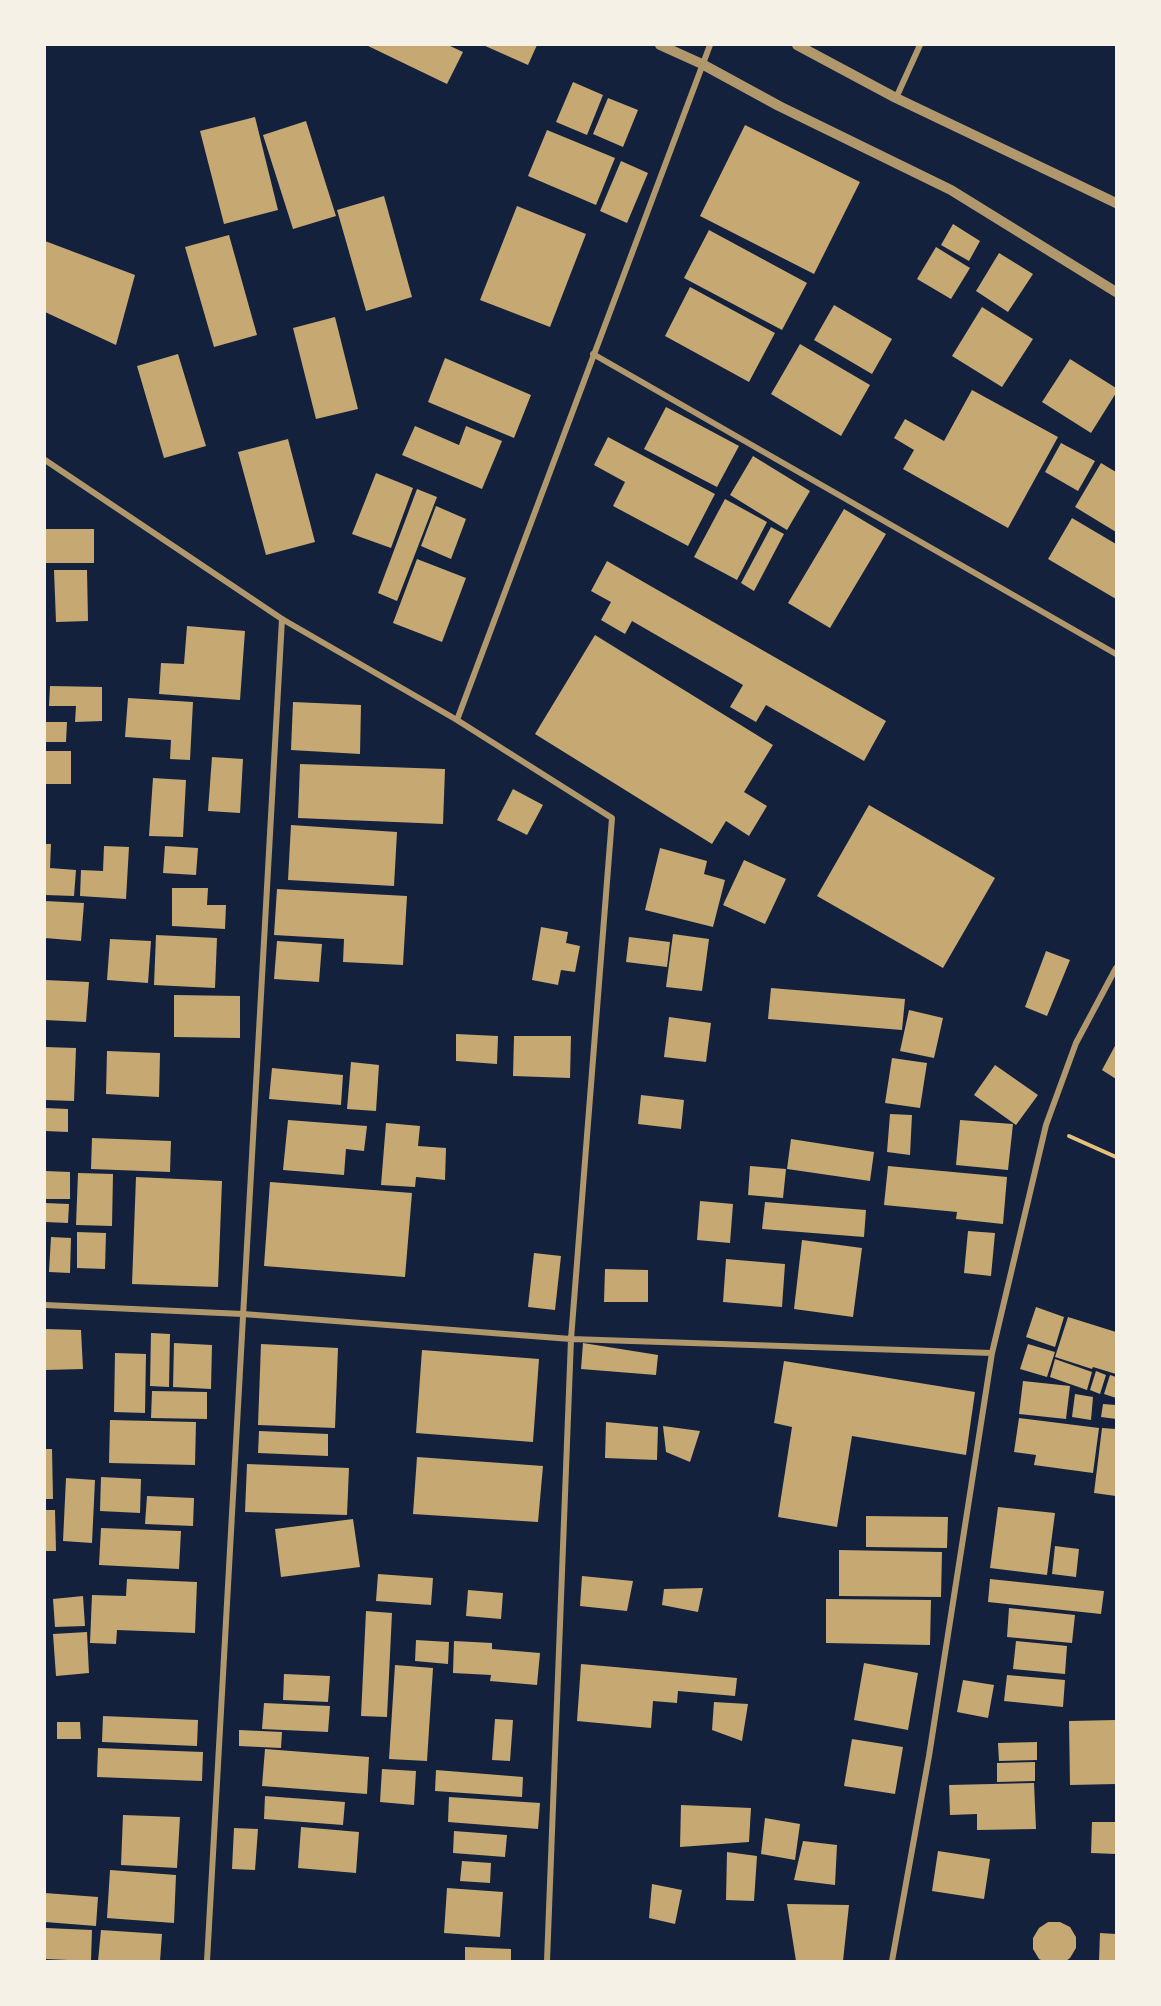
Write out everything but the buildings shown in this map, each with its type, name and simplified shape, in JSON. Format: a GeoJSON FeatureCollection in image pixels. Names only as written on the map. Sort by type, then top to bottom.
{"type":"FeatureCollection","features":[{"type":"Feature","properties":{"kind":"street"},"geometry":{"type":"LineString","coordinates":[[660,45],[951,190],[1116,292]]}},
{"type":"Feature","properties":{"kind":"street"},"geometry":{"type":"LineString","coordinates":[[457,720],[710,45]]}},
{"type":"Feature","properties":{"kind":"street"},"geometry":{"type":"LineString","coordinates":[[797,45],[897,98],[1116,203]]}},
{"type":"Feature","properties":{"kind":"street"},"geometry":{"type":"LineString","coordinates":[[897,98],[920,45]]}},
{"type":"Feature","properties":{"kind":"street"},"geometry":{"type":"LineString","coordinates":[[593,354],[1116,654]]}},
{"type":"Feature","properties":{"kind":"street"},"geometry":{"type":"LineString","coordinates":[[45,460],[282,619],[457,720],[612,818],[571,1339],[547,1961]]}},
{"type":"Feature","properties":{"kind":"street"},"geometry":{"type":"LineString","coordinates":[[207,1961],[282,619]]}},
{"type":"Feature","properties":{"kind":"street"},"geometry":{"type":"LineString","coordinates":[[892,1961],[929,1756],[992,1353],[1046,1125],[1076,1043],[1116,968]]}},
{"type":"Feature","properties":{"kind":"street"},"geometry":{"type":"LineString","coordinates":[[45,1305],[243,1314],[571,1339],[992,1353]]}},
{"type":"Feature","properties":{"kind":"path"},"geometry":{"type":"LineString","coordinates":[[1046,1125],[1116,1156]]}}]}
